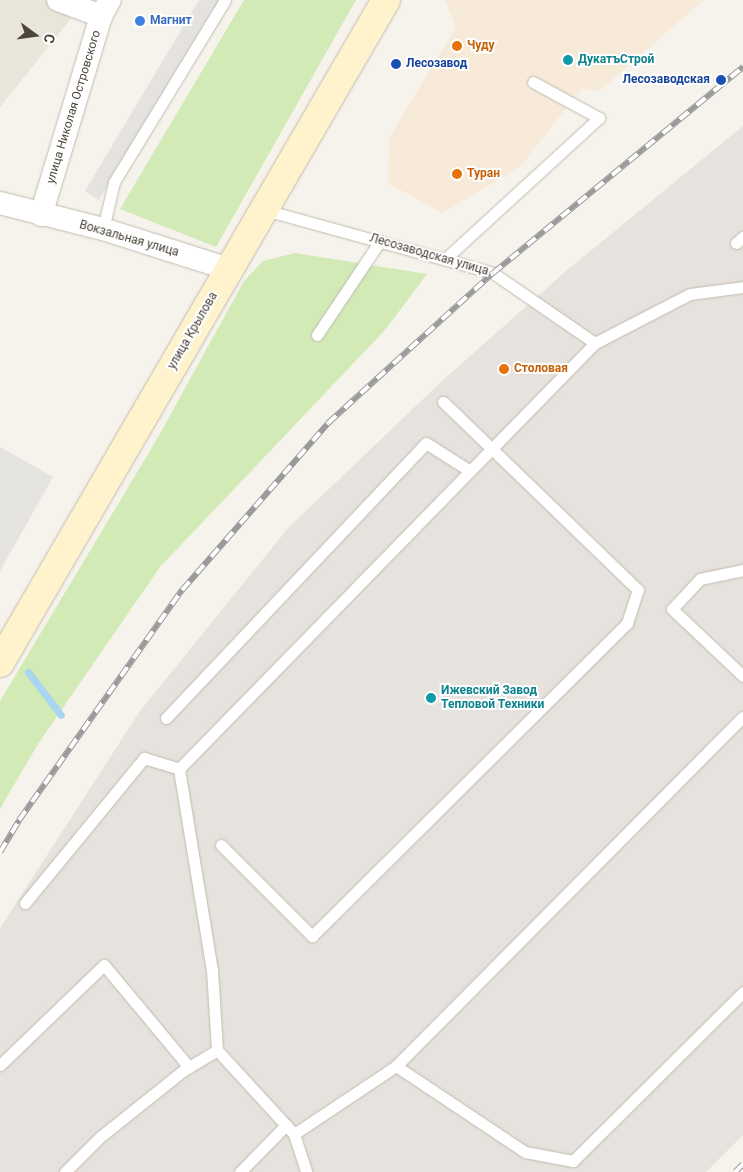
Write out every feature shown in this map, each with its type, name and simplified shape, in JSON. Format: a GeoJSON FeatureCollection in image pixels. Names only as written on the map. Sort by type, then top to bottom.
{"type":"FeatureCollection","features":[{"type":"Feature","properties":{"kind":"main road","name":"улица Крылова"},"geometry":{"type":"LineString","coordinates":[[0,663],[386,0]]}},
{"type":"Feature","properties":{"kind":"street"},"geometry":{"type":"LineString","coordinates":[[58,0],[106,8]]}},
{"type":"Feature","properties":{"kind":"street","name":"улица Николая Островского"},"geometry":{"type":"LineString","coordinates":[[41,215],[106,8]]}},
{"type":"Feature","properties":{"kind":"street","name":"Вокзальная улица"},"geometry":{"type":"LineString","coordinates":[[0,203],[41,215],[103,229],[229,269]]}},
{"type":"Feature","properties":{"kind":"lane"},"geometry":{"type":"LineString","coordinates":[[103,229],[114,182],[225,0]]}},
{"type":"Feature","properties":{"kind":"lane"},"geometry":{"type":"LineString","coordinates":[[445,259],[599,118],[533,82]]}},
{"type":"Feature","properties":{"kind":"lane","name":"Лесозаводская улица"},"geometry":{"type":"LineString","coordinates":[[265,210],[493,273],[595,343]]}},
{"type":"Feature","properties":{"kind":"lane"},"geometry":{"type":"LineString","coordinates":[[317,335],[380,241]]}},
{"type":"Feature","properties":{"kind":"lane"},"geometry":{"type":"LineString","coordinates":[[179,769],[595,343],[690,294],[743,287]]}},
{"type":"Feature","properties":{"kind":"lane"},"geometry":{"type":"LineString","coordinates":[[221,845],[312,936],[627,623],[638,590],[493,447],[443,402]]}},
{"type":"Feature","properties":{"kind":"lane"},"geometry":{"type":"LineString","coordinates":[[166,718],[426,443],[470,471]]}},
{"type":"Feature","properties":{"kind":"lane"},"geometry":{"type":"LineString","coordinates":[[743,570],[700,579],[672,609],[743,676]]}},
{"type":"Feature","properties":{"kind":"lane"},"geometry":{"type":"LineString","coordinates":[[294,1134],[396,1066],[743,717]]}},
{"type":"Feature","properties":{"kind":"lane"},"geometry":{"type":"LineString","coordinates":[[25,903],[144,758],[179,769]]}},
{"type":"Feature","properties":{"kind":"lane"},"geometry":{"type":"LineString","coordinates":[[179,769],[212,970],[217,1050],[294,1134],[307,1172]]}},
{"type":"Feature","properties":{"kind":"lane"},"geometry":{"type":"LineString","coordinates":[[0,1065],[104,965],[189,1067]]}},
{"type":"Feature","properties":{"kind":"lane"},"geometry":{"type":"LineString","coordinates":[[396,1066],[525,1152],[573,1161],[743,992]]}},
{"type":"Feature","properties":{"kind":"lane"},"geometry":{"type":"LineString","coordinates":[[65,1172],[100,1137],[189,1067],[217,1050]]}},
{"type":"Feature","properties":{"kind":"lane"},"geometry":{"type":"LineString","coordinates":[[240,1172],[286,1125]]}},
{"type":"Feature","properties":{"kind":"shaded area"},"geometry":{"type":"Polygon","coordinates":[[[0,0],[86,0],[0,107],[0,0]]]}},
{"type":"Feature","properties":{"kind":"shaded area"},"geometry":{"type":"Polygon","coordinates":[[[199,0],[219,0],[99,200],[85,191],[199,0]]]}},
{"type":"Feature","properties":{"kind":"shaded area"},"geometry":{"type":"Polygon","coordinates":[[[445,0],[704,0],[599,91],[582,88],[520,167],[442,213],[388,183],[389,138],[456,27],[445,0]]]}},
{"type":"Feature","properties":{"kind":"shaded area"},"geometry":{"type":"Polygon","coordinates":[[[743,126],[743,1135],[706,1172],[0,1172],[0,928],[140,711],[289,527],[442,381],[566,271],[743,126]]]}},
{"type":"Feature","properties":{"kind":"shaded area"},"geometry":{"type":"Polygon","coordinates":[[[0,447],[53,477],[0,571],[0,447]]]}},
{"type":"Feature","properties":{"kind":"green space"},"geometry":{"type":"Polygon","coordinates":[[[244,0],[356,0],[216,247],[120,209],[244,0]]]}},
{"type":"Feature","properties":{"kind":"green space"},"geometry":{"type":"Polygon","coordinates":[[[295,253],[427,274],[385,330],[160,567],[38,744],[0,809],[0,701],[157,439],[244,281],[263,261],[295,253]]]}},
{"type":"Feature","properties":{"kind":"waterway"},"geometry":{"type":"LineString","coordinates":[[28,672],[61,715]]}},
{"type":"Feature","properties":{"kind":"railway"},"geometry":{"type":"LineString","coordinates":[[0,852],[19,820],[182,590],[328,423],[493,273],[743,67]]}},
{"type":"Feature","properties":{"kind":"railway"},"geometry":{"type":"LineString","coordinates":[[735,1172],[743,1164]]}},
{"type":"Feature","properties":{"kind":"place","name":"Магнит"},"geometry":{"type":"Point","coordinates":[140,21]}},
{"type":"Feature","properties":{"kind":"place","name":"Чуду"},"geometry":{"type":"Point","coordinates":[457,46]}},
{"type":"Feature","properties":{"kind":"place","name":"ДукатъСтрой"},"geometry":{"type":"Point","coordinates":[568,60]}},
{"type":"Feature","properties":{"kind":"place","name":"Лесозавод"},"geometry":{"type":"Point","coordinates":[396,64]}},
{"type":"Feature","properties":{"kind":"place","name":"Лесозаводская"},"geometry":{"type":"Point","coordinates":[721,80]}},
{"type":"Feature","properties":{"kind":"place","name":"Туран"},"geometry":{"type":"Point","coordinates":[457,174]}},
{"type":"Feature","properties":{"kind":"place","name":"Столовая"},"geometry":{"type":"Point","coordinates":[504,369]}},
{"type":"Feature","properties":{"kind":"place","name":"Ижевский Завод Тепловой Техники"},"geometry":{"type":"Point","coordinates":[431,698]}}]}
